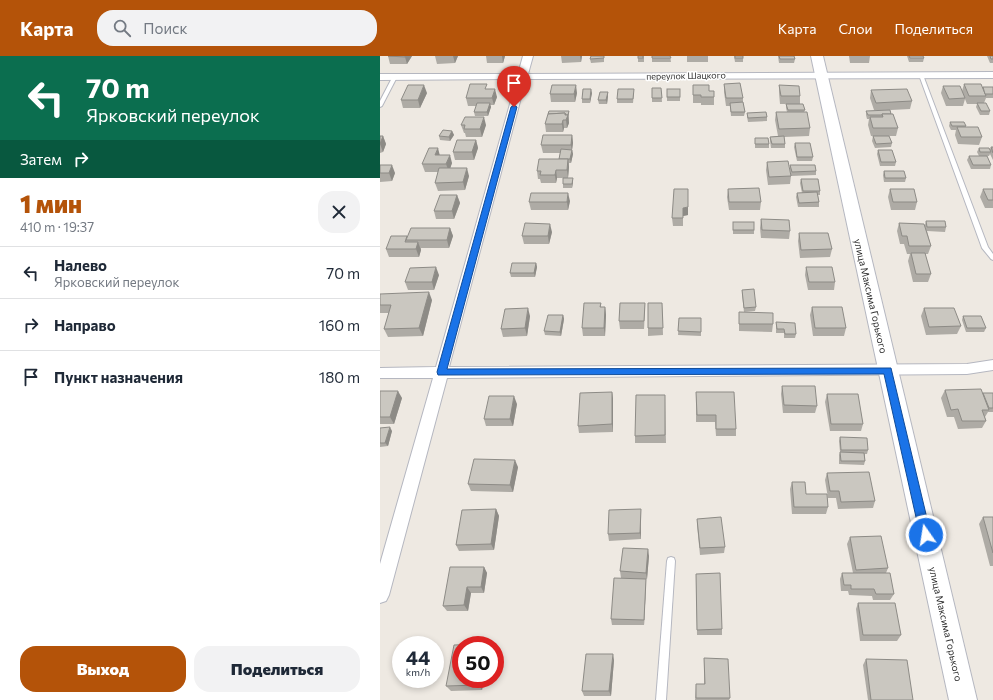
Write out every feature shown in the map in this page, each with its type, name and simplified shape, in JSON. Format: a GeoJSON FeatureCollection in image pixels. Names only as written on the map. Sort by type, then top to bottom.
{"type":"FeatureCollection","features":[{"type":"Feature","properties":{"kind":"main road","name":"улица Максима Горького"},"geometry":{"type":"LineString","coordinates":[[819,65],[963,700]]}},
{"type":"Feature","properties":{"kind":"street"},"geometry":{"type":"LineString","coordinates":[[380,595],[528,56]]}},
{"type":"Feature","properties":{"kind":"street","name":"переулок Шацкого"},"geometry":{"type":"LineString","coordinates":[[380,77],[522,78],[819,65],[921,75],[993,75]]}},
{"type":"Feature","properties":{"kind":"street"},"geometry":{"type":"LineString","coordinates":[[380,373],[967,369],[993,365]]}},
{"type":"Feature","properties":{"kind":"lane"},"geometry":{"type":"LineString","coordinates":[[921,75],[982,241],[988,253],[993,258]]}},
{"type":"Feature","properties":{"kind":"lane"},"geometry":{"type":"LineString","coordinates":[[380,106],[395,77]]}},
{"type":"Feature","properties":{"kind":"lane"},"geometry":{"type":"LineString","coordinates":[[661,700],[671,561]]}},
{"type":"Feature","properties":{"kind":"building"},"geometry":{"type":"Polygon","coordinates":[[[591,56],[604,56],[604,58],[590,59],[591,56]]]}},
{"type":"Feature","properties":{"kind":"building"},"geometry":{"type":"Polygon","coordinates":[[[652,56],[670,56],[671,58],[652,58],[652,56]]]}},
{"type":"Feature","properties":{"kind":"building"},"geometry":{"type":"Polygon","coordinates":[[[735,56],[743,56],[743,58],[735,58],[735,56]]]}},
{"type":"Feature","properties":{"kind":"building"},"geometry":{"type":"Polygon","coordinates":[[[779,56],[794,56],[795,59],[780,59],[779,56]]]}},
{"type":"Feature","properties":{"kind":"building"},"geometry":{"type":"Polygon","coordinates":[[[909,56],[923,56],[924,58],[910,58],[909,56]]]}},
{"type":"Feature","properties":{"kind":"building"},"geometry":{"type":"Polygon","coordinates":[[[740,83],[743,98],[726,98],[724,84],[740,83]]]}},
{"type":"Feature","properties":{"kind":"building"},"geometry":{"type":"Polygon","coordinates":[[[470,84],[487,84],[485,89],[495,89],[492,98],[466,98],[470,84]]]}},
{"type":"Feature","properties":{"kind":"building"},"geometry":{"type":"Polygon","coordinates":[[[964,84],[981,84],[986,96],[969,96],[964,84]]]}},
{"type":"Feature","properties":{"kind":"building"},"geometry":{"type":"Polygon","coordinates":[[[408,85],[424,85],[418,100],[401,100],[408,85]]]}},
{"type":"Feature","properties":{"kind":"building"},"geometry":{"type":"Polygon","coordinates":[[[552,85],[576,85],[574,94],[550,94],[552,85]]]}},
{"type":"Feature","properties":{"kind":"building"},"geometry":{"type":"Polygon","coordinates":[[[693,85],[709,85],[709,91],[714,91],[714,97],[701,97],[701,95],[693,95],[693,85]]]}},
{"type":"Feature","properties":{"kind":"building"},"geometry":{"type":"Polygon","coordinates":[[[779,85],[799,86],[800,96],[781,96],[779,85]]]}},
{"type":"Feature","properties":{"kind":"building"},"geometry":{"type":"Polygon","coordinates":[[[943,86],[960,86],[965,98],[949,99],[943,86]]]}},
{"type":"Feature","properties":{"kind":"building"},"geometry":{"type":"Polygon","coordinates":[[[983,87],[993,87],[993,94],[985,94],[983,87]]]}},
{"type":"Feature","properties":{"kind":"building"},"geometry":{"type":"Polygon","coordinates":[[[652,88],[661,88],[662,98],[652,98],[652,88]]]}},
{"type":"Feature","properties":{"kind":"building"},"geometry":{"type":"Polygon","coordinates":[[[583,89],[591,89],[590,99],[582,99],[583,89]]]}},
{"type":"Feature","properties":{"kind":"building"},"geometry":{"type":"Polygon","coordinates":[[[618,89],[634,89],[633,99],[617,99],[618,89]]]}},
{"type":"Feature","properties":{"kind":"building"},"geometry":{"type":"Polygon","coordinates":[[[667,89],[680,89],[680,97],[667,97],[667,89]]]}},
{"type":"Feature","properties":{"kind":"building"},"geometry":{"type":"Polygon","coordinates":[[[907,89],[912,101],[876,103],[871,90],[907,89]]]}},
{"type":"Feature","properties":{"kind":"building"},"geometry":{"type":"Polygon","coordinates":[[[600,92],[608,92],[606,100],[598,100],[600,92]]]}},
{"type":"Feature","properties":{"kind":"building"},"geometry":{"type":"Polygon","coordinates":[[[743,102],[745,112],[731,112],[730,103],[743,102]]]}},
{"type":"Feature","properties":{"kind":"building"},"geometry":{"type":"Polygon","coordinates":[[[477,103],[490,103],[487,112],[474,112],[477,103]]]}},
{"type":"Feature","properties":{"kind":"building"},"geometry":{"type":"Polygon","coordinates":[[[977,103],[986,103],[990,111],[981,111],[977,103]]]}},
{"type":"Feature","properties":{"kind":"building"},"geometry":{"type":"Polygon","coordinates":[[[786,104],[803,104],[805,110],[788,110],[786,104]]]}},
{"type":"Feature","properties":{"kind":"building"},"geometry":{"type":"Polygon","coordinates":[[[890,110],[891,114],[882,115],[868,115],[866,111],[890,110]]]}},
{"type":"Feature","properties":{"kind":"building"},"geometry":{"type":"Polygon","coordinates":[[[549,111],[569,111],[568,115],[566,115],[565,113],[548,114],[549,111]]]}},
{"type":"Feature","properties":{"kind":"building"},"geometry":{"type":"Polygon","coordinates":[[[766,112],[767,117],[748,118],[747,113],[766,112]]]}},
{"type":"Feature","properties":{"kind":"building"},"geometry":{"type":"Polygon","coordinates":[[[776,112],[807,112],[810,128],[779,129],[776,112]]]}},
{"type":"Feature","properties":{"kind":"building"},"geometry":{"type":"Polygon","coordinates":[[[565,113],[565,115],[568,115],[566,120],[563,120],[562,124],[545,124],[548,114],[565,113]]]}},
{"type":"Feature","properties":{"kind":"building"},"geometry":{"type":"Polygon","coordinates":[[[882,114],[893,114],[898,128],[873,128],[870,117],[883,117],[882,114]]]}},
{"type":"Feature","properties":{"kind":"building"},"geometry":{"type":"Polygon","coordinates":[[[465,117],[484,117],[480,129],[464,129],[465,125],[461,125],[465,117]]]}},
{"type":"Feature","properties":{"kind":"building"},"geometry":{"type":"Polygon","coordinates":[[[950,122],[964,122],[966,126],[952,126],[950,122]]]}},
{"type":"Feature","properties":{"kind":"building"},"geometry":{"type":"Polygon","coordinates":[[[957,127],[978,127],[982,137],[961,137],[957,127]]]}},
{"type":"Feature","properties":{"kind":"building"},"geometry":{"type":"Polygon","coordinates":[[[443,130],[452,131],[449,137],[439,136],[443,130]]]}},
{"type":"Feature","properties":{"kind":"building"},"geometry":{"type":"Polygon","coordinates":[[[543,135],[572,135],[571,145],[541,145],[543,135]]]}},
{"type":"Feature","properties":{"kind":"building"},"geometry":{"type":"Polygon","coordinates":[[[380,136],[383,136],[380,144],[380,136]]]}},
{"type":"Feature","properties":{"kind":"building"},"geometry":{"type":"Polygon","coordinates":[[[784,136],[785,144],[772,144],[770,137],[784,136]]]}},
{"type":"Feature","properties":{"kind":"building"},"geometry":{"type":"Polygon","coordinates":[[[873,136],[889,136],[892,143],[876,144],[873,136]]]}},
{"type":"Feature","properties":{"kind":"building"},"geometry":{"type":"Polygon","coordinates":[[[755,138],[768,138],[769,144],[755,144],[755,138]]]}},
{"type":"Feature","properties":{"kind":"building"},"geometry":{"type":"Polygon","coordinates":[[[457,140],[476,140],[472,152],[453,152],[457,140]]]}},
{"type":"Feature","properties":{"kind":"building"},"geometry":{"type":"Polygon","coordinates":[[[795,143],[810,143],[813,157],[797,157],[795,143]]]}},
{"type":"Feature","properties":{"kind":"building"},"geometry":{"type":"Polygon","coordinates":[[[429,148],[438,148],[435,155],[450,155],[446,164],[422,164],[429,148]]]}},
{"type":"Feature","properties":{"kind":"building"},"geometry":{"type":"Polygon","coordinates":[[[979,148],[989,148],[991,152],[980,152],[979,148]]]}},
{"type":"Feature","properties":{"kind":"building"},"geometry":{"type":"Polygon","coordinates":[[[561,149],[572,150],[570,159],[559,159],[561,149]]]}},
{"type":"Feature","properties":{"kind":"building"},"geometry":{"type":"Polygon","coordinates":[[[878,150],[892,150],[896,162],[881,162],[878,150]]]}},
{"type":"Feature","properties":{"kind":"building"},"geometry":{"type":"Polygon","coordinates":[[[969,156],[987,156],[991,165],[973,165],[969,156]]]}},
{"type":"Feature","properties":{"kind":"building"},"geometry":{"type":"Polygon","coordinates":[[[539,159],[568,159],[567,170],[556,170],[555,175],[540,175],[541,171],[537,171],[539,159]]]}},
{"type":"Feature","properties":{"kind":"building"},"geometry":{"type":"Polygon","coordinates":[[[788,161],[791,176],[769,177],[767,162],[788,161]]]}},
{"type":"Feature","properties":{"kind":"building"},"geometry":{"type":"Polygon","coordinates":[[[380,165],[392,165],[389,173],[380,173],[380,165]]]}},
{"type":"Feature","properties":{"kind":"building"},"geometry":{"type":"Polygon","coordinates":[[[790,165],[815,165],[816,171],[792,172],[790,165]]]}},
{"type":"Feature","properties":{"kind":"building"},"geometry":{"type":"Polygon","coordinates":[[[439,168],[467,168],[463,182],[435,183],[439,168]]]}},
{"type":"Feature","properties":{"kind":"building"},"geometry":{"type":"Polygon","coordinates":[[[884,171],[904,171],[906,178],[885,178],[884,171]]]}},
{"type":"Feature","properties":{"kind":"building"},"geometry":{"type":"Polygon","coordinates":[[[563,178],[573,178],[572,184],[563,184],[563,178]]]}},
{"type":"Feature","properties":{"kind":"building"},"geometry":{"type":"Polygon","coordinates":[[[801,179],[818,179],[820,191],[803,191],[801,179]]]}},
{"type":"Feature","properties":{"kind":"building"},"geometry":{"type":"Polygon","coordinates":[[[759,188],[761,202],[729,202],[728,189],[759,188]]]}},
{"type":"Feature","properties":{"kind":"building"},"geometry":{"type":"Polygon","coordinates":[[[674,189],[688,189],[688,207],[683,208],[683,218],[672,218],[674,189]]]}},
{"type":"Feature","properties":{"kind":"building"},"geometry":{"type":"Polygon","coordinates":[[[890,189],[914,189],[917,202],[893,202],[890,189]]]}},
{"type":"Feature","properties":{"kind":"building"},"geometry":{"type":"Polygon","coordinates":[[[983,189],[993,189],[993,200],[988,200],[983,189]]]}},
{"type":"Feature","properties":{"kind":"building"},"geometry":{"type":"Polygon","coordinates":[[[817,192],[819,202],[799,203],[797,193],[817,192]]]}},
{"type":"Feature","properties":{"kind":"building"},"geometry":{"type":"Polygon","coordinates":[[[531,193],[568,193],[567,202],[529,202],[531,193]]]}},
{"type":"Feature","properties":{"kind":"building"},"geometry":{"type":"Polygon","coordinates":[[[440,195],[457,195],[452,211],[434,211],[440,195]]]}},
{"type":"Feature","properties":{"kind":"building"},"geometry":{"type":"Polygon","coordinates":[[[761,219],[789,220],[790,231],[762,230],[761,219]]]}},
{"type":"Feature","properties":{"kind":"building"},"geometry":{"type":"Polygon","coordinates":[[[926,221],[945,221],[946,227],[927,227],[926,221]]]}},
{"type":"Feature","properties":{"kind":"building"},"geometry":{"type":"Polygon","coordinates":[[[733,222],[754,222],[754,230],[733,230],[733,222]]]}},
{"type":"Feature","properties":{"kind":"building"},"geometry":{"type":"Polygon","coordinates":[[[525,223],[550,224],[548,236],[522,236],[525,223]]]}},
{"type":"Feature","properties":{"kind":"building"},"geometry":{"type":"Polygon","coordinates":[[[899,223],[924,224],[931,246],[909,246],[907,236],[902,236],[899,223]]]}},
{"type":"Feature","properties":{"kind":"building"},"geometry":{"type":"Polygon","coordinates":[[[411,228],[450,228],[447,240],[406,240],[411,228]]]}},
{"type":"Feature","properties":{"kind":"building"},"geometry":{"type":"Polygon","coordinates":[[[799,233],[828,233],[832,249],[801,250],[799,233]]]}},
{"type":"Feature","properties":{"kind":"building"},"geometry":{"type":"Polygon","coordinates":[[[391,236],[407,236],[405,242],[418,242],[416,249],[386,249],[391,236]]]}},
{"type":"Feature","properties":{"kind":"building"},"geometry":{"type":"Polygon","coordinates":[[[911,253],[925,253],[931,274],[916,274],[911,253]]]}},
{"type":"Feature","properties":{"kind":"building"},"geometry":{"type":"Polygon","coordinates":[[[512,263],[536,263],[534,273],[510,273],[512,263]]]}},
{"type":"Feature","properties":{"kind":"building"},"geometry":{"type":"Polygon","coordinates":[[[436,267],[432,282],[405,282],[410,268],[436,267]]]}},
{"type":"Feature","properties":{"kind":"building"},"geometry":{"type":"Polygon","coordinates":[[[806,267],[832,267],[835,282],[809,282],[806,267]]]}},
{"type":"Feature","properties":{"kind":"building"},"geometry":{"type":"Polygon","coordinates":[[[754,289],[756,307],[744,308],[742,290],[754,289]]]}},
{"type":"Feature","properties":{"kind":"building"},"geometry":{"type":"Polygon","coordinates":[[[429,292],[419,328],[384,329],[391,305],[380,305],[380,294],[429,292]]]}},
{"type":"Feature","properties":{"kind":"building"},"geometry":{"type":"Polygon","coordinates":[[[584,303],[601,303],[600,307],[605,307],[604,328],[582,328],[584,303]]]}},
{"type":"Feature","properties":{"kind":"building"},"geometry":{"type":"Polygon","coordinates":[[[620,303],[645,303],[644,321],[619,321],[620,303]]]}},
{"type":"Feature","properties":{"kind":"building"},"geometry":{"type":"Polygon","coordinates":[[[648,303],[662,303],[663,328],[648,328],[648,303]]]}},
{"type":"Feature","properties":{"kind":"building"},"geometry":{"type":"Polygon","coordinates":[[[812,307],[842,307],[846,328],[815,328],[812,307]]]}},
{"type":"Feature","properties":{"kind":"building"},"geometry":{"type":"Polygon","coordinates":[[[528,308],[525,328],[501,329],[505,309],[528,308]]]}},
{"type":"Feature","properties":{"kind":"building"},"geometry":{"type":"Polygon","coordinates":[[[924,308],[954,308],[961,326],[929,327],[924,308]]]}},
{"type":"Feature","properties":{"kind":"building"},"geometry":{"type":"Polygon","coordinates":[[[739,312],[773,313],[773,324],[739,324],[739,312]]]}},
{"type":"Feature","properties":{"kind":"building"},"geometry":{"type":"Polygon","coordinates":[[[548,315],[563,315],[560,332],[544,331],[548,315]]]}},
{"type":"Feature","properties":{"kind":"building"},"geometry":{"type":"Polygon","coordinates":[[[963,316],[981,316],[986,328],[967,328],[963,316]]]}},
{"type":"Feature","properties":{"kind":"building"},"geometry":{"type":"Polygon","coordinates":[[[679,318],[701,318],[701,332],[678,331],[679,318]]]}},
{"type":"Feature","properties":{"kind":"building"},"geometry":{"type":"Polygon","coordinates":[[[776,322],[795,323],[796,334],[785,334],[784,329],[777,329],[776,322]]]}},
{"type":"Feature","properties":{"kind":"building"},"geometry":{"type":"Polygon","coordinates":[[[782,386],[815,386],[817,406],[784,405],[782,386]]]}},
{"type":"Feature","properties":{"kind":"building"},"geometry":{"type":"Polygon","coordinates":[[[981,389],[989,410],[982,410],[986,421],[962,421],[958,409],[951,410],[945,390],[981,389]]]}},
{"type":"Feature","properties":{"kind":"building"},"geometry":{"type":"Polygon","coordinates":[[[380,391],[398,391],[390,417],[380,417],[380,391]]]}},
{"type":"Feature","properties":{"kind":"building"},"geometry":{"type":"Polygon","coordinates":[[[612,392],[612,424],[578,426],[580,393],[612,392]]]}},
{"type":"Feature","properties":{"kind":"building"},"geometry":{"type":"Polygon","coordinates":[[[696,392],[734,392],[736,429],[716,429],[716,415],[697,415],[696,392]]]}},
{"type":"Feature","properties":{"kind":"building"},"geometry":{"type":"Polygon","coordinates":[[[983,393],[993,393],[993,408],[989,408],[983,393]]]}},
{"type":"Feature","properties":{"kind":"building"},"geometry":{"type":"Polygon","coordinates":[[[827,394],[858,394],[863,424],[831,424],[827,394]]]}},
{"type":"Feature","properties":{"kind":"building"},"geometry":{"type":"Polygon","coordinates":[[[636,395],[665,395],[665,435],[635,436],[636,395]]]}},
{"type":"Feature","properties":{"kind":"building"},"geometry":{"type":"Polygon","coordinates":[[[489,396],[514,396],[510,419],[484,419],[489,396]]]}},
{"type":"Feature","properties":{"kind":"building"},"geometry":{"type":"Polygon","coordinates":[[[390,427],[385,443],[380,443],[380,428],[390,427]]]}},
{"type":"Feature","properties":{"kind":"building"},"geometry":{"type":"Polygon","coordinates":[[[840,437],[867,438],[868,450],[841,450],[840,437]]]}},
{"type":"Feature","properties":{"kind":"building"},"geometry":{"type":"Polygon","coordinates":[[[840,452],[864,453],[865,461],[841,461],[840,452]]]}},
{"type":"Feature","properties":{"kind":"building"},"geometry":{"type":"Polygon","coordinates":[[[474,459],[515,460],[510,485],[468,484],[474,459]]]}},
{"type":"Feature","properties":{"kind":"building"},"geometry":{"type":"Polygon","coordinates":[[[869,472],[875,501],[841,502],[839,491],[830,491],[827,473],[869,472]]]}},
{"type":"Feature","properties":{"kind":"building"},"geometry":{"type":"Polygon","coordinates":[[[792,482],[805,482],[806,494],[827,494],[828,507],[794,507],[792,482]]]}},
{"type":"Feature","properties":{"kind":"building"},"geometry":{"type":"Polygon","coordinates":[[[496,509],[491,544],[456,545],[462,510],[496,509]]]}},
{"type":"Feature","properties":{"kind":"building"},"geometry":{"type":"Polygon","coordinates":[[[641,509],[640,533],[608,534],[609,510],[641,509]]]}},
{"type":"Feature","properties":{"kind":"building"},"geometry":{"type":"Polygon","coordinates":[[[721,517],[725,547],[700,548],[697,519],[721,517]]]}},
{"type":"Feature","properties":{"kind":"building"},"geometry":{"type":"Polygon","coordinates":[[[983,517],[993,517],[993,553],[983,517]]]}},
{"type":"Feature","properties":{"kind":"building"},"geometry":{"type":"Polygon","coordinates":[[[881,536],[888,568],[856,570],[850,537],[881,536]]]}},
{"type":"Feature","properties":{"kind":"building"},"geometry":{"type":"Polygon","coordinates":[[[623,548],[648,549],[646,573],[620,571],[623,548]]]}},
{"type":"Feature","properties":{"kind":"building"},"geometry":{"type":"Polygon","coordinates":[[[450,567],[484,567],[481,587],[467,587],[464,605],[443,606],[450,567]]]}},
{"type":"Feature","properties":{"kind":"building"},"geometry":{"type":"Polygon","coordinates":[[[720,573],[722,629],[697,630],[696,574],[720,573]]]}},
{"type":"Feature","properties":{"kind":"building"},"geometry":{"type":"Polygon","coordinates":[[[842,573],[890,573],[894,594],[876,594],[874,589],[851,589],[851,585],[844,585],[842,573]]]}},
{"type":"Feature","properties":{"kind":"building"},"geometry":{"type":"Polygon","coordinates":[[[614,578],[646,579],[644,620],[611,619],[614,578]]]}},
{"type":"Feature","properties":{"kind":"building"},"geometry":{"type":"Polygon","coordinates":[[[858,603],[895,603],[901,635],[863,635],[858,603]]]}},
{"type":"Feature","properties":{"kind":"building"},"geometry":{"type":"Polygon","coordinates":[[[586,654],[613,654],[609,691],[582,691],[586,654]]]}},
{"type":"Feature","properties":{"kind":"building"},"geometry":{"type":"Polygon","coordinates":[[[452,655],[452,686],[446,686],[452,655]]]}},
{"type":"Feature","properties":{"kind":"building"},"geometry":{"type":"Polygon","coordinates":[[[704,658],[728,659],[730,698],[696,698],[696,684],[705,684],[704,658]]]}},
{"type":"Feature","properties":{"kind":"building"},"geometry":{"type":"Polygon","coordinates":[[[866,659],[907,660],[913,700],[871,700],[866,659]]]}},
{"type":"Feature","properties":{"kind":"route"},"geometry":{"type":"LineString","coordinates":[[514,107],[442,372],[888,370],[926,535]]}}]}
